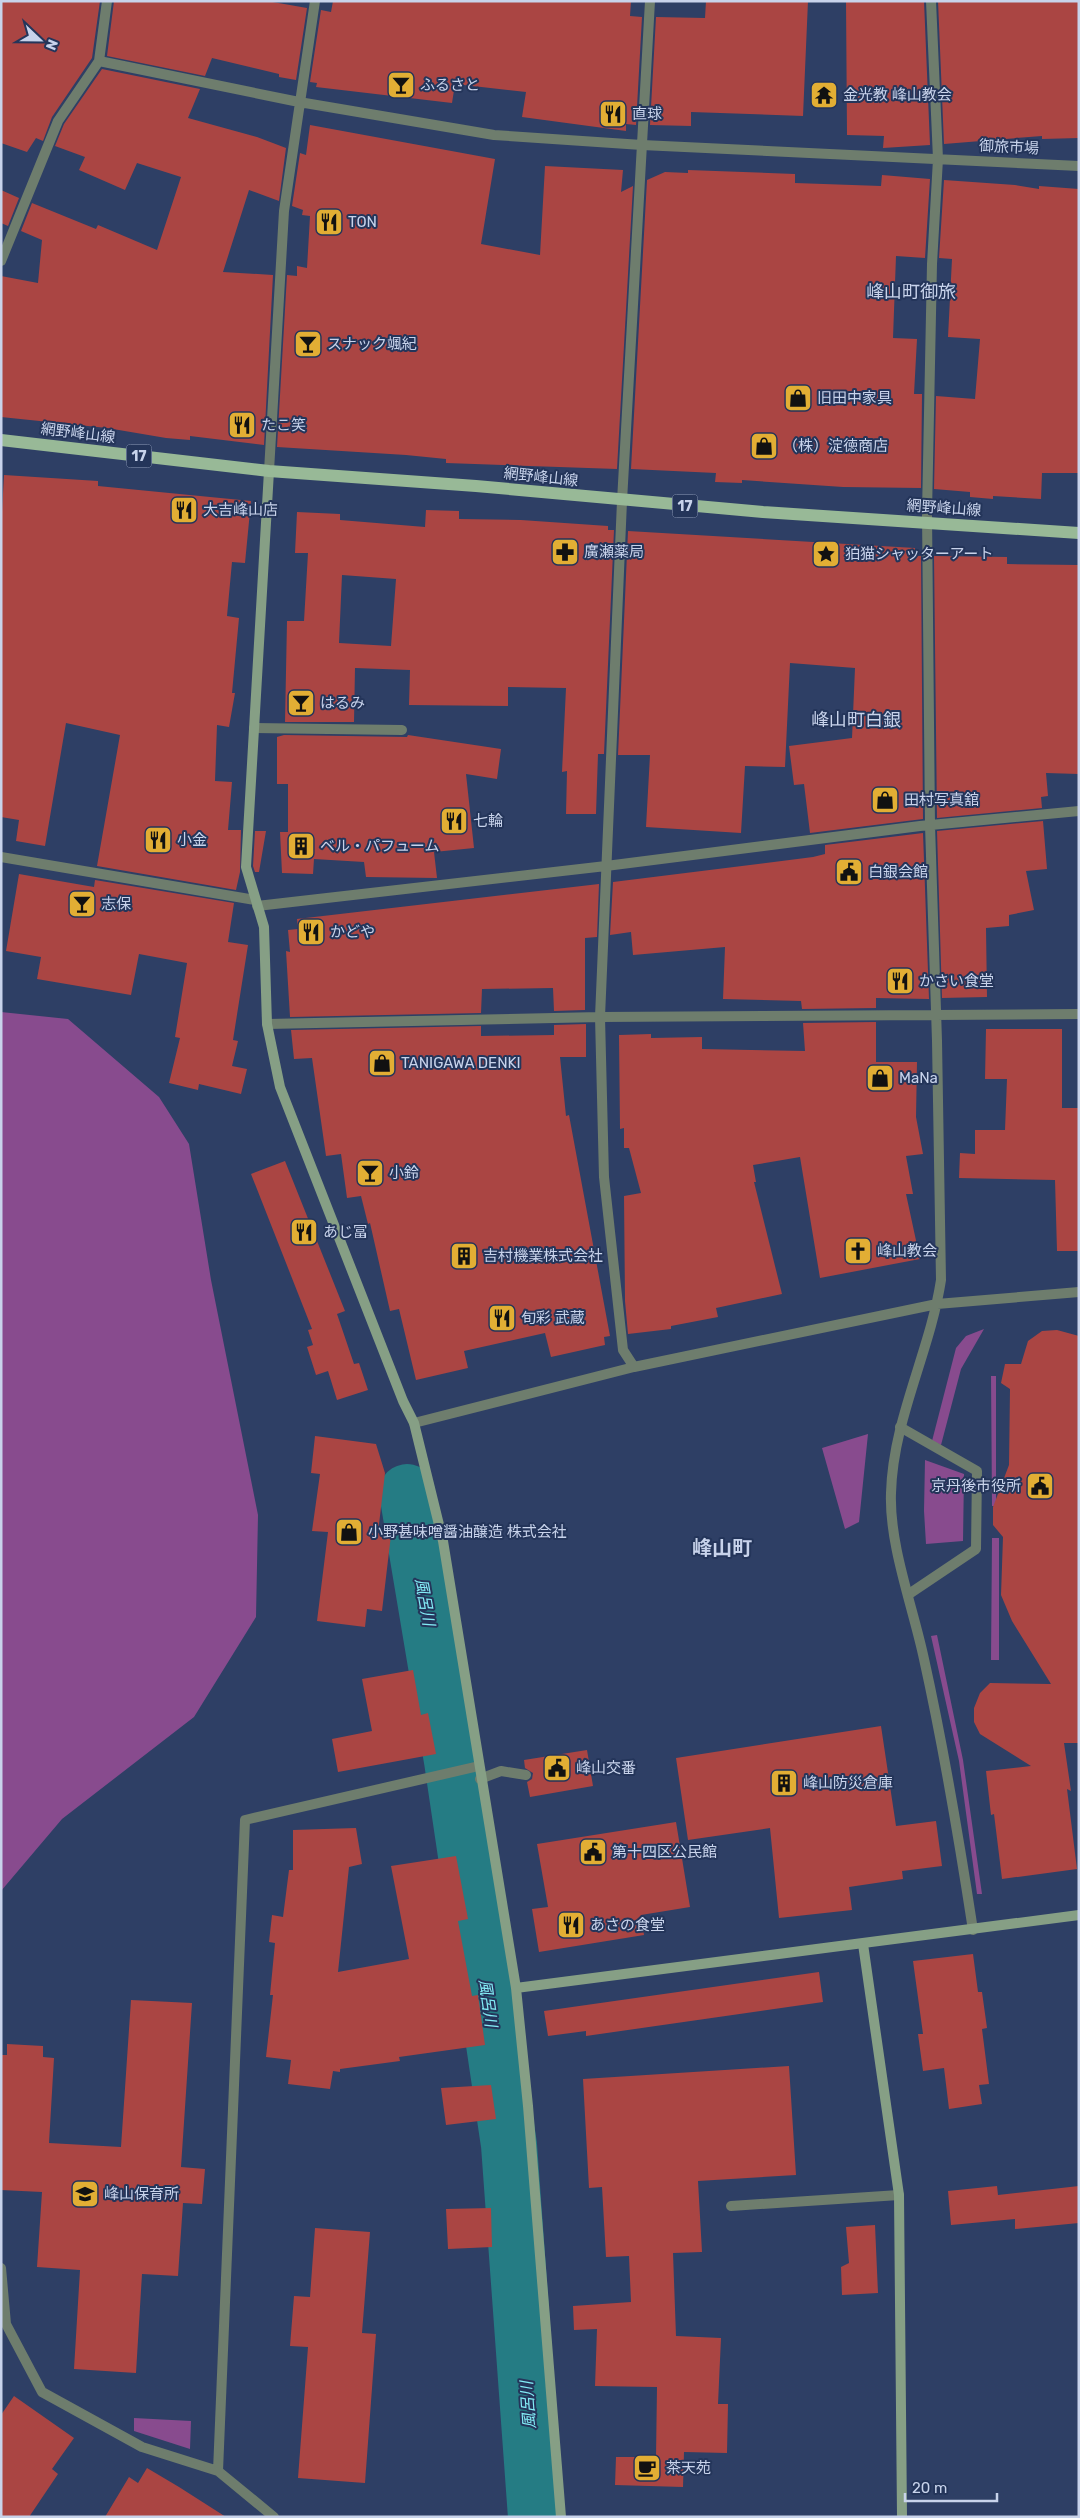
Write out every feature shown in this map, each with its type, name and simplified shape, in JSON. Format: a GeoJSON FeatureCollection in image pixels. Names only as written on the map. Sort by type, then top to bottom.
{"type":"FeatureCollection","features":[{"type":"Feature","properties":{"kind":"main road","name":"網野峰山線"},"geometry":{"type":"LineString","coordinates":[[1,440],[291,473],[476,486],[622,501],[1079,533]]}},
{"type":"Feature","properties":{"kind":"street"},"geometry":{"type":"LineString","coordinates":[[1,261],[58,121],[99,62],[107,1]]}},
{"type":"Feature","properties":{"kind":"street"},"geometry":{"type":"LineString","coordinates":[[314,1],[284,211],[273,471],[246,867],[264,927],[267,1024],[280,1087],[403,1401],[414,1423],[443,1541],[480,1778],[516,1988],[528,2106],[561,2517]]}},
{"type":"Feature","properties":{"kind":"street"},"geometry":{"type":"LineString","coordinates":[[634,1368],[623,1350],[604,1177],[600,1018],[617,664],[622,501],[650,1]]}},
{"type":"Feature","properties":{"kind":"street"},"geometry":{"type":"LineString","coordinates":[[931,1],[938,159],[932,264],[928,523],[930,825],[937,1015],[941,1280],[937,1304],[900,1427],[891,1492],[893,1529],[909,1594],[956,1816],[973,1930]]}},
{"type":"Feature","properties":{"kind":"street","name":"御旅市場"},"geometry":{"type":"LineString","coordinates":[[99,62],[299,102],[494,135],[642,145],[1079,166]]}},
{"type":"Feature","properties":{"kind":"street"},"geometry":{"type":"LineString","coordinates":[[254,728],[402,730]]}},
{"type":"Feature","properties":{"kind":"street"},"geometry":{"type":"LineString","coordinates":[[1,857],[256,903],[606,866],[930,825],[1079,811]]}},
{"type":"Feature","properties":{"kind":"street"},"geometry":{"type":"LineString","coordinates":[[267,1024],[600,1018],[1079,1014]]}},
{"type":"Feature","properties":{"kind":"street"},"geometry":{"type":"LineString","coordinates":[[414,1423],[634,1368],[937,1304],[1079,1292]]}},
{"type":"Feature","properties":{"kind":"street"},"geometry":{"type":"LineString","coordinates":[[900,1427],[977,1471],[976,1549],[909,1594]]}},
{"type":"Feature","properties":{"kind":"street"},"geometry":{"type":"LineString","coordinates":[[218,2471],[245,1820],[479,1766]]}},
{"type":"Feature","properties":{"kind":"street"},"geometry":{"type":"LineString","coordinates":[[480,1778],[501,1771],[526,1775]]}},
{"type":"Feature","properties":{"kind":"street"},"geometry":{"type":"LineString","coordinates":[[516,1988],[1079,1915]]}},
{"type":"Feature","properties":{"kind":"street"},"geometry":{"type":"LineString","coordinates":[[863,1944],[899,2195],[902,2517]]}},
{"type":"Feature","properties":{"kind":"street"},"geometry":{"type":"LineString","coordinates":[[731,2206],[899,2195]]}},
{"type":"Feature","properties":{"kind":"street"},"geometry":{"type":"LineString","coordinates":[[1,2268],[6,2324],[42,2392],[142,2447],[218,2471],[274,2517]]}},
{"type":"Feature","properties":{"kind":"shaded area"},"geometry":{"type":"Polygon","coordinates":[[[1,1012],[68,1019],[159,1097],[189,1144],[211,1280],[258,1515],[256,1617],[194,1717],[62,1819],[1,1891],[1,1012]]]}},
{"type":"Feature","properties":{"kind":"shaded area"},"geometry":{"type":"Polygon","coordinates":[[[984,1329],[961,1369],[941,1445],[932,1441],[956,1348],[966,1336],[984,1329]]]}},
{"type":"Feature","properties":{"kind":"shaded area"},"geometry":{"type":"Polygon","coordinates":[[[991,1376],[996,1376],[996,1506],[992,1506],[991,1376]]]}},
{"type":"Feature","properties":{"kind":"shaded area"},"geometry":{"type":"Polygon","coordinates":[[[868,1434],[859,1522],[845,1529],[822,1448],[868,1434]]]}},
{"type":"Feature","properties":{"kind":"shaded area"},"geometry":{"type":"Polygon","coordinates":[[[925,1460],[964,1474],[963,1541],[926,1544],[924,1511],[925,1460]]]}},
{"type":"Feature","properties":{"kind":"shaded area"},"geometry":{"type":"Polygon","coordinates":[[[992,1538],[999,1538],[999,1660],[991,1660],[992,1538]]]}},
{"type":"Feature","properties":{"kind":"shaded area"},"geometry":{"type":"Polygon","coordinates":[[[937,1635],[963,1760],[982,1894],[977,1894],[959,1761],[931,1636],[937,1635]]]}},
{"type":"Feature","properties":{"kind":"shaded area"},"geometry":{"type":"Polygon","coordinates":[[[134,2418],[191,2421],[190,2449],[134,2431],[134,2418]]]}},
{"type":"Feature","properties":{"kind":"building"},"geometry":{"type":"Polygon","coordinates":[[[1,1],[100,1],[92,58],[52,117],[43,141],[36,138],[27,152],[1,143],[1,1]]]}},
{"type":"Feature","properties":{"kind":"building"},"geometry":{"type":"Polygon","coordinates":[[[114,1],[267,1],[307,8],[296,80],[212,58],[205,76],[107,56],[114,1]]]}},
{"type":"Feature","properties":{"kind":"building"},"geometry":{"type":"Polygon","coordinates":[[[333,1],[631,1],[630,16],[642,17],[636,125],[626,124],[626,131],[522,117],[526,92],[455,84],[452,103],[316,87],[317,83],[310,82],[321,10],[331,12],[333,1]]]}},
{"type":"Feature","properties":{"kind":"building"},"geometry":{"type":"Polygon","coordinates":[[[706,1],[808,1],[803,116],[691,112],[691,126],[650,125],[656,17],[705,18],[706,1]]]}},
{"type":"Feature","properties":{"kind":"building"},"geometry":{"type":"Polygon","coordinates":[[[846,1],[924,1],[930,145],[883,148],[884,136],[847,135],[846,1]]]}},
{"type":"Feature","properties":{"kind":"building"},"geometry":{"type":"Polygon","coordinates":[[[938,1],[1079,1],[1079,138],[1042,139],[1042,136],[944,144],[938,1]]]}},
{"type":"Feature","properties":{"kind":"building"},"geometry":{"type":"Polygon","coordinates":[[[102,69],[200,89],[188,118],[257,137],[286,148],[279,201],[249,190],[223,272],[273,275],[264,445],[190,436],[190,440],[166,438],[107,428],[1,417],[1,276],[38,283],[42,240],[21,231],[32,203],[96,229],[98,225],[157,250],[181,177],[137,163],[125,190],[79,170],[85,157],[55,146],[64,124],[102,69]]]}},
{"type":"Feature","properties":{"kind":"building"},"geometry":{"type":"Polygon","coordinates":[[[310,125],[495,159],[481,244],[540,255],[545,166],[623,170],[621,192],[633,186],[617,469],[446,463],[446,459],[406,455],[277,447],[287,275],[297,276],[297,266],[307,268],[310,216],[302,215],[303,210],[292,206],[300,153],[306,155],[310,125]]]}},
{"type":"Feature","properties":{"kind":"building"},"geometry":{"type":"Polygon","coordinates":[[[688,170],[795,174],[795,183],[881,186],[882,175],[930,179],[925,258],[896,256],[893,338],[917,339],[914,394],[922,394],[921,488],[843,487],[742,480],[742,483],[715,482],[716,473],[631,469],[647,180],[665,172],[688,173],[688,170]]]}},
{"type":"Feature","properties":{"kind":"building"},"geometry":{"type":"Polygon","coordinates":[[[944,180],[1015,185],[1039,189],[1039,186],[1079,189],[1079,473],[1042,473],[1041,499],[993,496],[993,499],[970,497],[970,492],[934,489],[936,396],[975,399],[980,339],[948,337],[952,259],[939,258],[944,180]]]}},
{"type":"Feature","properties":{"kind":"building"},"geometry":{"type":"Polygon","coordinates":[[[1,190],[19,198],[8,226],[1,223],[1,190]]]}},
{"type":"Feature","properties":{"kind":"building"},"geometry":{"type":"Polygon","coordinates":[[[4,475],[98,481],[98,486],[251,501],[245,563],[232,562],[227,616],[239,618],[232,693],[235,693],[229,727],[217,725],[215,781],[232,782],[228,830],[241,830],[240,872],[236,890],[97,866],[120,735],[66,723],[45,846],[16,841],[19,820],[1,817],[1,530],[4,475]]]}},
{"type":"Feature","properties":{"kind":"building"},"geometry":{"type":"Polygon","coordinates":[[[426,510],[459,511],[459,519],[521,520],[608,526],[608,530],[614,530],[604,754],[598,754],[596,814],[566,814],[567,771],[562,772],[566,688],[508,687],[508,706],[409,705],[410,670],[355,668],[354,722],[285,722],[287,621],[304,621],[308,553],[295,553],[297,512],[340,514],[340,520],[425,527],[426,510]],[[342,575],[339,643],[391,646],[396,579],[342,575]]]}},
{"type":"Feature","properties":{"kind":"building"},"geometry":{"type":"Polygon","coordinates":[[[628,531],[915,548],[914,556],[921,556],[923,819],[810,833],[804,784],[794,785],[789,746],[852,738],[855,668],[790,663],[785,767],[745,766],[741,833],[646,827],[650,755],[618,755],[628,531]]]}},
{"type":"Feature","properties":{"kind":"building"},"geometry":{"type":"Polygon","coordinates":[[[934,556],[1007,557],[1007,564],[1079,565],[1079,774],[1046,773],[1048,796],[1041,797],[1042,808],[937,818],[934,556]]]}},
{"type":"Feature","properties":{"kind":"building"},"geometry":{"type":"Polygon","coordinates":[[[284,735],[407,737],[408,735],[501,749],[497,779],[466,774],[474,848],[434,852],[437,878],[366,877],[364,862],[314,859],[313,874],[282,873],[280,832],[288,832],[288,784],[277,784],[277,737],[284,735]]]}},
{"type":"Feature","properties":{"kind":"building"},"geometry":{"type":"Polygon","coordinates":[[[1043,821],[1047,869],[1026,871],[1034,910],[1009,915],[1009,926],[986,928],[987,997],[942,998],[937,831],[1043,821]]]}},
{"type":"Feature","properties":{"kind":"building"},"geometry":{"type":"Polygon","coordinates":[[[255,831],[266,831],[259,872],[255,872],[253,866],[255,831]]]}},
{"type":"Feature","properties":{"kind":"building"},"geometry":{"type":"Polygon","coordinates":[[[923,833],[929,999],[876,998],[876,1008],[802,1009],[801,1001],[723,999],[725,947],[633,955],[631,932],[610,935],[613,882],[813,857],[825,854],[825,845],[923,833]]]}},
{"type":"Feature","properties":{"kind":"building"},"geometry":{"type":"Polygon","coordinates":[[[19,874],[94,887],[95,880],[234,903],[228,942],[248,945],[233,1040],[238,1041],[232,1066],[247,1069],[241,1094],[199,1084],[198,1090],[169,1083],[180,1038],[175,1037],[187,963],[139,954],[131,995],[37,979],[41,957],[6,951],[19,874]]]}},
{"type":"Feature","properties":{"kind":"building"},"geometry":{"type":"Polygon","coordinates":[[[599,884],[597,937],[585,938],[585,1010],[554,1011],[553,988],[482,989],[481,1013],[290,1017],[286,951],[290,952],[288,930],[298,929],[297,919],[599,884]]]}},
{"type":"Feature","properties":{"kind":"building"},"geometry":{"type":"Polygon","coordinates":[[[876,1022],[876,1062],[917,1062],[916,1117],[923,1154],[906,1156],[913,1194],[906,1194],[920,1259],[820,1278],[800,1157],[753,1165],[756,1182],[754,1182],[782,1294],[716,1308],[718,1317],[671,1326],[671,1329],[628,1334],[625,1301],[624,1196],[641,1193],[629,1148],[624,1148],[624,1128],[620,1129],[619,1035],[651,1034],[651,1038],[702,1037],[702,1049],[805,1051],[803,1023],[876,1022]]]}},
{"type":"Feature","properties":{"kind":"building"},"geometry":{"type":"Polygon","coordinates":[[[586,1024],[586,1057],[560,1057],[566,1116],[569,1115],[610,1336],[604,1337],[605,1345],[551,1357],[545,1333],[464,1351],[468,1368],[416,1380],[399,1309],[390,1311],[370,1223],[368,1224],[361,1196],[347,1198],[341,1154],[326,1156],[312,1058],[294,1059],[291,1030],[481,1026],[481,1036],[554,1035],[554,1025],[586,1024]]]}},
{"type":"Feature","properties":{"kind":"building"},"geometry":{"type":"Polygon","coordinates":[[[986,1029],[1062,1029],[1062,1108],[1079,1108],[1079,1251],[1057,1251],[1055,1180],[959,1178],[960,1153],[975,1154],[975,1130],[1005,1130],[1007,1079],[985,1079],[986,1029]]]}},
{"type":"Feature","properties":{"kind":"building"},"geometry":{"type":"Polygon","coordinates":[[[285,1161],[345,1311],[337,1314],[354,1364],[359,1363],[368,1390],[337,1400],[328,1371],[316,1375],[307,1347],[313,1345],[308,1330],[312,1329],[251,1174],[285,1161]]]}},
{"type":"Feature","properties":{"kind":"building"},"geometry":{"type":"Polygon","coordinates":[[[1057,1330],[1079,1336],[1079,1743],[1064,1743],[1071,1791],[1067,1789],[1077,1869],[1002,1879],[994,1814],[991,1815],[986,1771],[1031,1766],[980,1734],[974,1722],[974,1708],[980,1693],[990,1683],[1051,1684],[1012,1621],[1001,1595],[1003,1537],[993,1525],[993,1507],[1009,1465],[1010,1389],[1001,1383],[1005,1364],[1021,1364],[1028,1341],[1042,1331],[1057,1330]]]}},
{"type":"Feature","properties":{"kind":"building","name":"小野甚味噌醤油醸造 株式会社"},"geometry":{"type":"Polygon","coordinates":[[[315,1436],[376,1444],[385,1473],[378,1533],[391,1535],[382,1611],[367,1609],[365,1627],[317,1621],[328,1532],[312,1531],[320,1474],[311,1473],[315,1436]]]}},
{"type":"Feature","properties":{"kind":"building"},"geometry":{"type":"Polygon","coordinates":[[[413,1670],[421,1715],[428,1713],[436,1754],[338,1772],[332,1739],[372,1731],[362,1679],[413,1670]]]}},
{"type":"Feature","properties":{"kind":"building"},"geometry":{"type":"Polygon","coordinates":[[[881,1726],[896,1826],[936,1821],[942,1866],[902,1871],[903,1879],[849,1887],[852,1910],[779,1918],[770,1828],[688,1840],[676,1758],[881,1726]]]}},
{"type":"Feature","properties":{"kind":"building","name":"峰山交番"},"geometry":{"type":"Polygon","coordinates":[[[587,1750],[593,1786],[530,1797],[527,1782],[532,1779],[533,1773],[525,1768],[524,1760],[587,1750]]]}},
{"type":"Feature","properties":{"kind":"building"},"geometry":{"type":"Polygon","coordinates":[[[676,1822],[690,1907],[641,1915],[644,1935],[539,1952],[532,1909],[548,1907],[537,1844],[676,1822]]]}},
{"type":"Feature","properties":{"kind":"building"},"geometry":{"type":"Polygon","coordinates":[[[356,1828],[362,1864],[349,1867],[338,1972],[409,1959],[391,1866],[456,1856],[468,1919],[458,1921],[472,1996],[478,1995],[485,2045],[399,2057],[400,2061],[340,2069],[340,2072],[333,2071],[330,2089],[288,2084],[291,2060],[266,2057],[273,1995],[270,1995],[275,1943],[269,1942],[272,1915],[283,1917],[289,1870],[293,1870],[293,1830],[356,1828]]]}},
{"type":"Feature","properties":{"kind":"building"},"geometry":{"type":"Polygon","coordinates":[[[973,1954],[978,1992],[982,1992],[987,2028],[982,2029],[989,2084],[979,2085],[982,2104],[949,2109],[944,2068],[923,2071],[918,2034],[923,2034],[913,1961],[973,1954]]]}},
{"type":"Feature","properties":{"kind":"building"},"geometry":{"type":"Polygon","coordinates":[[[819,1972],[823,2002],[586,2036],[586,2031],[548,2036],[544,2011],[819,1972]]]}},
{"type":"Feature","properties":{"kind":"building"},"geometry":{"type":"Polygon","coordinates":[[[131,2000],[192,2003],[181,2167],[205,2169],[202,2204],[183,2203],[178,2276],[142,2274],[136,2373],[74,2369],[80,2270],[37,2267],[42,2192],[1,2190],[1,2055],[7,2055],[7,2044],[43,2046],[43,2057],[54,2058],[49,2143],[121,2147],[131,2000]]]}},
{"type":"Feature","properties":{"kind":"building"},"geometry":{"type":"Polygon","coordinates":[[[789,2066],[796,2175],[698,2181],[702,2252],[673,2253],[676,2336],[721,2338],[718,2404],[728,2404],[727,2453],[684,2452],[683,2487],[615,2485],[616,2457],[656,2457],[657,2387],[595,2386],[597,2329],[574,2330],[573,2306],[631,2302],[629,2256],[606,2257],[602,2187],[589,2188],[583,2079],[789,2066]]]}},
{"type":"Feature","properties":{"kind":"building"},"geometry":{"type":"Polygon","coordinates":[[[491,2085],[496,2119],[446,2125],[441,2088],[491,2085]]]}},
{"type":"Feature","properties":{"kind":"building"},"geometry":{"type":"Polygon","coordinates":[[[997,2186],[998,2195],[1079,2186],[1079,2223],[1015,2229],[1015,2219],[951,2225],[948,2191],[997,2186]]]}},
{"type":"Feature","properties":{"kind":"building"},"geometry":{"type":"Polygon","coordinates":[[[491,2208],[492,2247],[448,2249],[446,2209],[491,2208]]]}},
{"type":"Feature","properties":{"kind":"building"},"geometry":{"type":"Polygon","coordinates":[[[875,2225],[878,2293],[842,2295],[841,2267],[849,2263],[846,2227],[875,2225]]]}},
{"type":"Feature","properties":{"kind":"building"},"geometry":{"type":"Polygon","coordinates":[[[315,2228],[370,2232],[362,2333],[376,2334],[365,2483],[298,2478],[308,2347],[290,2346],[294,2296],[310,2297],[315,2228]]]}},
{"type":"Feature","properties":{"kind":"building"},"geometry":{"type":"Polygon","coordinates":[[[14,2396],[74,2438],[52,2469],[58,2474],[29,2517],[1,2517],[1,2415],[14,2396]]]}},
{"type":"Feature","properties":{"kind":"building"},"geometry":{"type":"Polygon","coordinates":[[[147,2468],[226,2517],[105,2517],[129,2477],[138,2483],[147,2468]]]}},
{"type":"Feature","properties":{"kind":"waterway","name":"風呂川"},"geometry":{"type":"LineString","coordinates":[[407,1492],[452,1761],[509,2145],[536,2517]]}},
{"type":"Feature","properties":{"kind":"place","name":"ふるさと"},"geometry":{"type":"Point","coordinates":[401,85]}},
{"type":"Feature","properties":{"kind":"place","name":"金光教 峰山教会"},"geometry":{"type":"Point","coordinates":[824,95]}},
{"type":"Feature","properties":{"kind":"place","name":"直球"},"geometry":{"type":"Point","coordinates":[613,114]}},
{"type":"Feature","properties":{"kind":"place","name":"TON"},"geometry":{"type":"Point","coordinates":[329,222]}},
{"type":"Feature","properties":{"kind":"place","name":"スナック颯紀"},"geometry":{"type":"Point","coordinates":[308,344]}},
{"type":"Feature","properties":{"kind":"place","name":"旧田中家具"},"geometry":{"type":"Point","coordinates":[798,398]}},
{"type":"Feature","properties":{"kind":"place","name":"たこ笑"},"geometry":{"type":"Point","coordinates":[242,425]}},
{"type":"Feature","properties":{"kind":"place","name":"（株）淀徳商店"},"geometry":{"type":"Point","coordinates":[764,446]}},
{"type":"Feature","properties":{"kind":"place","name":"大吉峰山店"},"geometry":{"type":"Point","coordinates":[184,510]}},
{"type":"Feature","properties":{"kind":"place","name":"廣瀬薬局"},"geometry":{"type":"Point","coordinates":[565,552]}},
{"type":"Feature","properties":{"kind":"place","name":"狛猫シャッターアート"},"geometry":{"type":"Point","coordinates":[826,554]}},
{"type":"Feature","properties":{"kind":"place","name":"はるみ"},"geometry":{"type":"Point","coordinates":[301,703]}},
{"type":"Feature","properties":{"kind":"place","name":"田村写真舘"},"geometry":{"type":"Point","coordinates":[885,800]}},
{"type":"Feature","properties":{"kind":"place","name":"七輪"},"geometry":{"type":"Point","coordinates":[454,821]}},
{"type":"Feature","properties":{"kind":"place","name":"小金"},"geometry":{"type":"Point","coordinates":[158,840]}},
{"type":"Feature","properties":{"kind":"place","name":"ベル・パフューム"},"geometry":{"type":"Point","coordinates":[301,846]}},
{"type":"Feature","properties":{"kind":"place","name":"白銀会館"},"geometry":{"type":"Point","coordinates":[849,872]}},
{"type":"Feature","properties":{"kind":"place","name":"志保"},"geometry":{"type":"Point","coordinates":[82,904]}},
{"type":"Feature","properties":{"kind":"place","name":"かどや"},"geometry":{"type":"Point","coordinates":[311,932]}},
{"type":"Feature","properties":{"kind":"place","name":"かさい食堂"},"geometry":{"type":"Point","coordinates":[900,981]}},
{"type":"Feature","properties":{"kind":"place","name":"TANIGAWA DENKI"},"geometry":{"type":"Point","coordinates":[382,1063]}},
{"type":"Feature","properties":{"kind":"place","name":"MaNa"},"geometry":{"type":"Point","coordinates":[880,1078]}},
{"type":"Feature","properties":{"kind":"place","name":"小鈴"},"geometry":{"type":"Point","coordinates":[370,1173]}},
{"type":"Feature","properties":{"kind":"place","name":"あじ冨"},"geometry":{"type":"Point","coordinates":[304,1232]}},
{"type":"Feature","properties":{"kind":"place","name":"峰山教会"},"geometry":{"type":"Point","coordinates":[858,1251]}},
{"type":"Feature","properties":{"kind":"place","name":"吉村機業株式会社"},"geometry":{"type":"Point","coordinates":[464,1256]}},
{"type":"Feature","properties":{"kind":"place","name":"旬彩 武蔵"},"geometry":{"type":"Point","coordinates":[502,1318]}},
{"type":"Feature","properties":{"kind":"place","name":"京丹後市役所"},"geometry":{"type":"Point","coordinates":[1040,1486]}},
{"type":"Feature","properties":{"kind":"place","name":"小野甚味噌醤油醸造 株式会社"},"geometry":{"type":"Point","coordinates":[349,1532]}},
{"type":"Feature","properties":{"kind":"place","name":"峰山交番"},"geometry":{"type":"Point","coordinates":[557,1768]}},
{"type":"Feature","properties":{"kind":"place","name":"峰山防災倉庫"},"geometry":{"type":"Point","coordinates":[784,1783]}},
{"type":"Feature","properties":{"kind":"place","name":"第十四区公民館"},"geometry":{"type":"Point","coordinates":[593,1852]}},
{"type":"Feature","properties":{"kind":"place","name":"あさの食堂"},"geometry":{"type":"Point","coordinates":[571,1925]}},
{"type":"Feature","properties":{"kind":"place","name":"峰山保育所"},"geometry":{"type":"Point","coordinates":[85,2194]}},
{"type":"Feature","properties":{"kind":"place","name":"茶天苑"},"geometry":{"type":"Point","coordinates":[647,2468]}},
{"type":"Feature","properties":{"kind":"district","name":"峰山町御旅"},"geometry":{"type":"Point","coordinates":[911,292]}},
{"type":"Feature","properties":{"kind":"district","name":"峰山町白銀"},"geometry":{"type":"Point","coordinates":[856,720]}},
{"type":"Feature","properties":{"kind":"district","name":"峰山町"},"geometry":{"type":"Point","coordinates":[722,1548]}}]}
